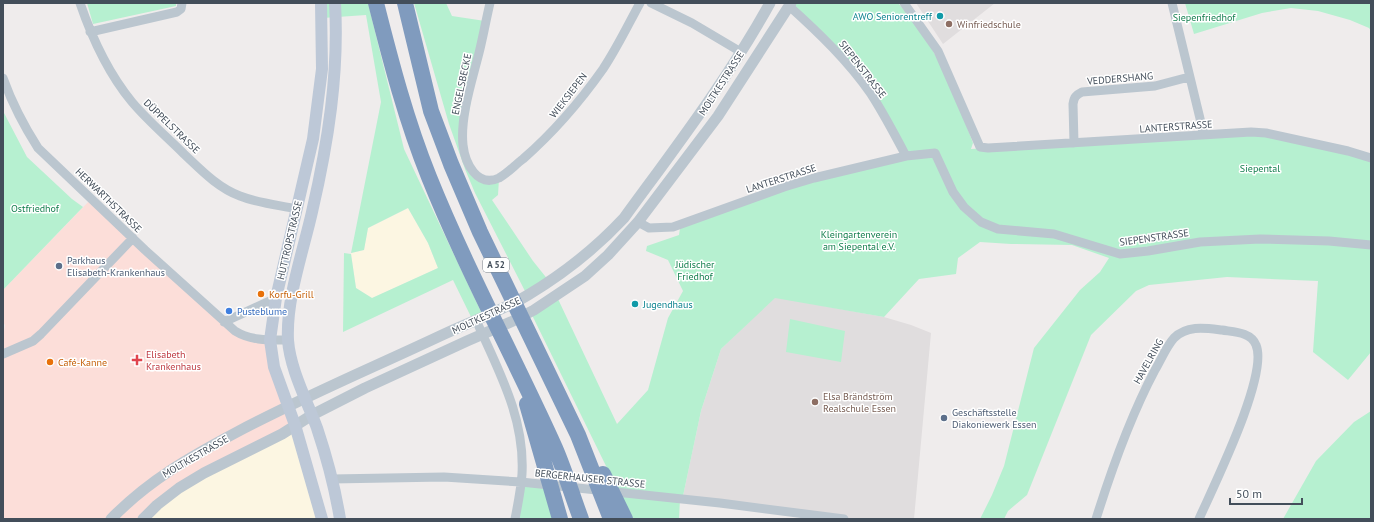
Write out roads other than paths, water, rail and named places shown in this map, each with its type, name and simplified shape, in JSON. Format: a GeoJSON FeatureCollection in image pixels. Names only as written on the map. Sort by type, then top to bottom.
{"type":"FeatureCollection","features":[{"type":"Feature","properties":{"kind":"highway","name":"A 52"},"geometry":{"type":"LineString","coordinates":[[376,3],[401,96],[428,175],[457,242],[556,449],[581,519]]}},
{"type":"Feature","properties":{"kind":"highway","name":"A 52"},"geometry":{"type":"LineString","coordinates":[[404,3],[432,110],[451,164],[480,232],[578,435],[611,519]]}},
{"type":"Feature","properties":{"kind":"highway"},"geometry":{"type":"LineString","coordinates":[[518,369],[532,426],[560,519]]}},
{"type":"Feature","properties":{"kind":"highway"},"geometry":{"type":"LineString","coordinates":[[578,435],[603,474],[625,519]]}},
{"type":"Feature","properties":{"kind":"main road","name":"HUTTROPSTRASSE"},"geometry":{"type":"LineString","coordinates":[[321,3],[322,69],[313,139],[276,298],[270,340],[274,367],[295,425],[322,519]]}},
{"type":"Feature","properties":{"kind":"main road","name":"HUTTROPSTRASSE"},"geometry":{"type":"LineString","coordinates":[[335,3],[335,68],[327,140],[312,213],[293,292],[288,340],[292,361],[317,428],[332,479],[340,519]]}},
{"type":"Feature","properties":{"kind":"street","name":"DÜPPELSTRASSE"},"geometry":{"type":"LineString","coordinates":[[80,3],[90,32],[114,77],[132,102],[176,146],[223,188],[240,196],[262,202],[297,208]]}},
{"type":"Feature","properties":{"kind":"street"},"geometry":{"type":"LineString","coordinates":[[90,32],[177,12],[181,9],[182,3]]}},
{"type":"Feature","properties":{"kind":"street","name":"ENGELSBECKE"},"geometry":{"type":"LineString","coordinates":[[490,3],[465,111],[463,145],[470,168],[476,175],[485,180],[491,180]]}},
{"type":"Feature","properties":{"kind":"street","name":"WIEKSIEPEN"},"geometry":{"type":"LineString","coordinates":[[491,180],[498,178],[507,172],[546,138],[567,117],[604,67],[640,3]]}},
{"type":"Feature","properties":{"kind":"street"},"geometry":{"type":"LineString","coordinates":[[651,3],[692,23],[741,52]]}},
{"type":"Feature","properties":{"kind":"street","name":"MOLTKESTRASSE"},"geometry":{"type":"LineString","coordinates":[[111,519],[148,485],[177,465],[288,406],[527,296],[587,253],[610,233],[624,218],[708,103],[770,3]]}},
{"type":"Feature","properties":{"kind":"street","name":"LANTERSTRASSE"},"geometry":{"type":"LineString","coordinates":[[904,3],[938,51],[980,148],[1251,132],[1266,133],[1348,151],[1371,158]]}},
{"type":"Feature","properties":{"kind":"street"},"geometry":{"type":"LineString","coordinates":[[1172,3],[1204,135]]}},
{"type":"Feature","properties":{"kind":"street","name":"MOLTKESTRASSE"},"geometry":{"type":"LineString","coordinates":[[142,519],[157,505],[204,473],[282,434],[312,415],[380,381],[483,338],[534,310],[597,266],[638,222],[718,116],[790,4]]}},
{"type":"Feature","properties":{"kind":"street","name":"SIEPENSTRASSE"},"geometry":{"type":"LineString","coordinates":[[790,4],[847,64],[870,93],[891,126],[906,156]]}},
{"type":"Feature","properties":{"kind":"street","name":"VEDDERSHANG"},"geometry":{"type":"LineString","coordinates":[[1074,143],[1073,104],[1074,98],[1082,92],[1155,86],[1189,77]]}},
{"type":"Feature","properties":{"kind":"street","name":"HERWARTHSTRASSE"},"geometry":{"type":"LineString","coordinates":[[3,78],[11,100],[38,148],[224,322],[235,332],[244,336],[270,340],[288,340]]}},
{"type":"Feature","properties":{"kind":"street","name":"LANTERSTRASSE"},"geometry":{"type":"LineString","coordinates":[[638,222],[648,228],[673,227],[799,182],[906,156],[935,153]]}},
{"type":"Feature","properties":{"kind":"street","name":"SIEPENSTRASSE"},"geometry":{"type":"LineString","coordinates":[[935,153],[953,192],[964,207],[981,222],[998,229],[1054,234],[1120,254],[1200,242],[1260,239],[1329,241],[1371,245]]}},
{"type":"Feature","properties":{"kind":"street"},"geometry":{"type":"LineString","coordinates":[[3,354],[33,341],[41,334],[133,238]]}},
{"type":"Feature","properties":{"kind":"street"},"geometry":{"type":"LineString","coordinates":[[224,322],[276,298]]}},
{"type":"Feature","properties":{"kind":"street"},"geometry":{"type":"LineString","coordinates":[[475,321],[504,383],[515,412],[521,443],[521,482],[515,519]]}},
{"type":"Feature","properties":{"kind":"street","name":"HAVELRING"},"geometry":{"type":"LineString","coordinates":[[1096,519],[1110,474],[1129,426],[1144,392],[1173,339],[1180,333],[1198,328],[1242,333],[1249,336],[1257,346],[1257,369],[1252,392],[1243,418],[1198,519]]}},
{"type":"Feature","properties":{"kind":"street","name":"BERGERHAUSER STRASSE"},"geometry":{"type":"LineString","coordinates":[[332,479],[444,477],[521,482],[720,503],[824,518],[844,519]]}},
{"type":"Feature","properties":{"kind":"place","name":"AWO Seniorentreff"},"geometry":{"type":"Point","coordinates":[940,16]}},
{"type":"Feature","properties":{"kind":"place","name":"Winfriedschule"},"geometry":{"type":"Point","coordinates":[949,24]}},
{"type":"Feature","properties":{"kind":"place","name":"Parkhaus Elisabeth-Krankenhaus"},"geometry":{"type":"Point","coordinates":[59,266]}},
{"type":"Feature","properties":{"kind":"place","name":"Korfu-Grill"},"geometry":{"type":"Point","coordinates":[261,294]}},
{"type":"Feature","properties":{"kind":"place","name":"Jugendhaus"},"geometry":{"type":"Point","coordinates":[635,304]}},
{"type":"Feature","properties":{"kind":"place","name":"Pusteblume"},"geometry":{"type":"Point","coordinates":[229,311]}},
{"type":"Feature","properties":{"kind":"place","name":"Elisabeth Krankenhaus"},"geometry":{"type":"Point","coordinates":[137,360]}},
{"type":"Feature","properties":{"kind":"place","name":"Café-Kanne"},"geometry":{"type":"Point","coordinates":[50,362]}},
{"type":"Feature","properties":{"kind":"place","name":"Elsa Brändström Realschule Essen"},"geometry":{"type":"Point","coordinates":[815,402]}},
{"type":"Feature","properties":{"kind":"place","name":"Geschäftsstelle Diakoniewerk Essen"},"geometry":{"type":"Point","coordinates":[944,418]}},
{"type":"Feature","properties":{"kind":"park label","name":"Siepenfriedhof"},"geometry":{"type":"Point","coordinates":[1204,17]}},
{"type":"Feature","properties":{"kind":"park label","name":"Siepental"},"geometry":{"type":"Point","coordinates":[1260,168]}},
{"type":"Feature","properties":{"kind":"park label","name":"Ostfriedhof"},"geometry":{"type":"Point","coordinates":[35,208]}},
{"type":"Feature","properties":{"kind":"park label","name":"Kleingartenverein am Siepental e.V."},"geometry":{"type":"Point","coordinates":[859,240]}},
{"type":"Feature","properties":{"kind":"park label","name":"Jüdischer Friedhof"},"geometry":{"type":"Point","coordinates":[695,270]}}]}
